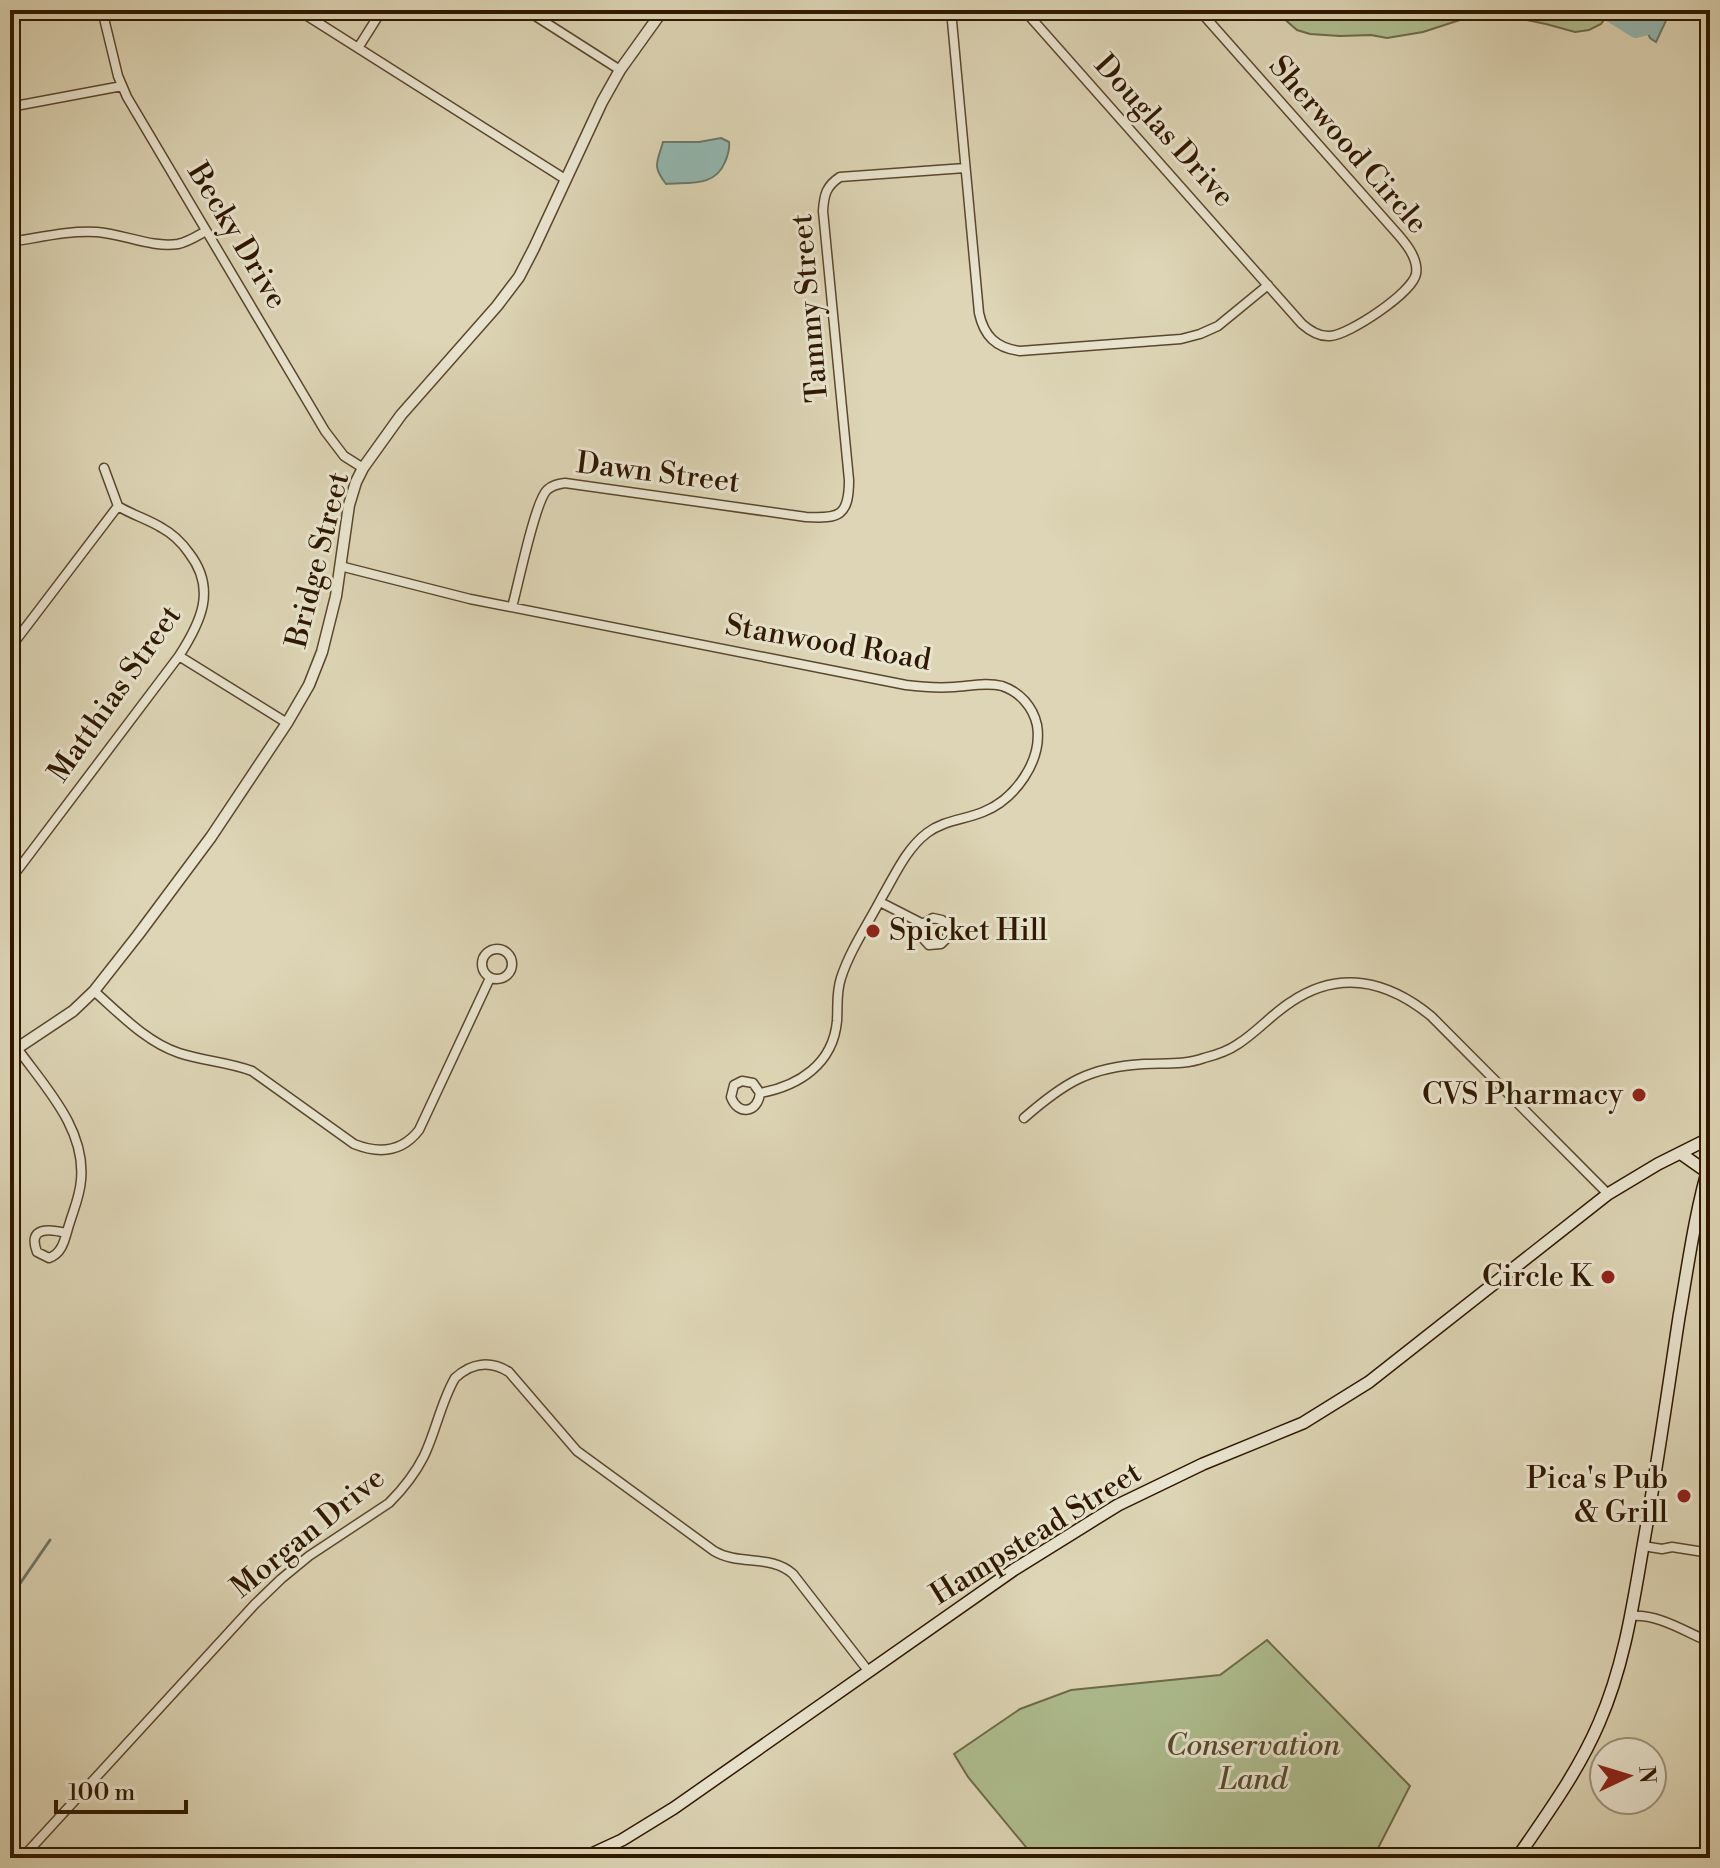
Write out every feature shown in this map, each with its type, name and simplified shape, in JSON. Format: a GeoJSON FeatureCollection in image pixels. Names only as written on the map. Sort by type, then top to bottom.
{"type":"FeatureCollection","features":[{"type":"Feature","properties":{"kind":"main road","name":"Hampstead Street"},"geometry":{"type":"LineString","coordinates":[[583,1858],[622,1840],[674,1808],[1015,1569],[1118,1505],[1203,1464],[1303,1423],[1344,1399],[1418,1345],[1608,1194],[1710,1138]]}},
{"type":"Feature","properties":{"kind":"main road"},"geometry":{"type":"LineString","coordinates":[[1517,1858],[1567,1786],[1589,1745],[1617,1674],[1631,1616],[1688,1266],[1708,1167],[1680,1153]]}},
{"type":"Feature","properties":{"kind":"street","name":"Becky Drive"},"geometry":{"type":"LineString","coordinates":[[102,10],[127,97],[325,431],[344,456],[363,468]]}},
{"type":"Feature","properties":{"kind":"street"},"geometry":{"type":"LineString","coordinates":[[298,10],[565,179]]}},
{"type":"Feature","properties":{"kind":"street"},"geometry":{"type":"LineString","coordinates":[[358,48],[382,10]]}},
{"type":"Feature","properties":{"kind":"street"},"geometry":{"type":"LineString","coordinates":[[526,10],[620,70]]}},
{"type":"Feature","properties":{"kind":"street","name":"Bridge Street"},"geometry":{"type":"LineString","coordinates":[[14,1051],[73,1011],[94,991],[211,837],[287,723],[309,685],[322,652],[332,615],[349,505],[363,468],[401,415],[513,286],[602,102],[620,70],[663,10]]}},
{"type":"Feature","properties":{"kind":"street"},"geometry":{"type":"LineString","coordinates":[[951,10],[979,313],[985,332],[992,341],[1020,351],[1181,339],[1218,326],[1268,285]]}},
{"type":"Feature","properties":{"kind":"street","name":"Douglas Drive"},"geometry":{"type":"LineString","coordinates":[[1024,10],[1268,285]]}},
{"type":"Feature","properties":{"kind":"street","name":"Sherwood Circle"},"geometry":{"type":"LineString","coordinates":[[1199,10],[1394,230],[1407,246],[1415,264],[1416,274],[1405,291],[1365,320],[1330,336],[1309,330],[1268,285]]}},
{"type":"Feature","properties":{"kind":"street"},"geometry":{"type":"LineString","coordinates":[[10,107],[122,86]]}},
{"type":"Feature","properties":{"kind":"street","name":"Tammy Street"},"geometry":{"type":"LineString","coordinates":[[839,514],[848,501],[849,480],[823,211],[826,192],[830,183],[840,177],[965,168]]}},
{"type":"Feature","properties":{"kind":"street"},"geometry":{"type":"LineString","coordinates":[[10,242],[97,232],[169,244],[188,241],[206,231]]}},
{"type":"Feature","properties":{"kind":"street"},"geometry":{"type":"LineString","coordinates":[[10,648],[118,506],[104,468]]}},
{"type":"Feature","properties":{"kind":"street","name":"Dawn Street"},"geometry":{"type":"LineString","coordinates":[[512,607],[540,499],[546,490],[555,485],[565,483],[806,517],[826,518],[839,514]]}},
{"type":"Feature","properties":{"kind":"street","name":"Matthias Street"},"geometry":{"type":"LineString","coordinates":[[10,880],[179,656],[198,624],[203,608],[204,589],[199,569],[178,539],[165,529],[118,506]]}},
{"type":"Feature","properties":{"kind":"street","name":"Stanwood Road"},"geometry":{"type":"LineString","coordinates":[[340,566],[512,607],[906,685],[951,687],[991,684],[1003,686],[1022,697],[1034,716],[1037,738],[1032,762],[1019,785],[991,808],[941,824],[926,834],[906,856],[845,967],[838,991],[833,1041],[822,1061],[798,1081],[760,1093]]}},
{"type":"Feature","properties":{"kind":"street"},"geometry":{"type":"LineString","coordinates":[[179,656],[287,723]]}},
{"type":"Feature","properties":{"kind":"street"},"geometry":{"type":"LineString","coordinates":[[880,902],[923,924]]}},
{"type":"Feature","properties":{"kind":"street"},"geometry":{"type":"LineString","coordinates":[[94,991],[142,1033],[168,1049],[252,1071],[344,1138],[364,1148],[384,1150],[403,1145],[419,1130],[490,978]]}},
{"type":"Feature","properties":{"kind":"street"},"geometry":{"type":"LineString","coordinates":[[1024,1118],[1055,1092],[1081,1077],[1110,1068],[1200,1060],[1237,1045],[1292,1001],[1310,992],[1329,986],[1369,984],[1398,993],[1431,1016],[1608,1194]]}},
{"type":"Feature","properties":{"kind":"street"},"geometry":{"type":"LineString","coordinates":[[14,1051],[65,1116],[77,1143],[81,1181],[66,1233]]}},
{"type":"Feature","properties":{"kind":"street","name":"Morgan Drive"},"geometry":{"type":"LineString","coordinates":[[22,1858],[255,1604],[309,1556],[398,1494],[422,1460],[455,1378],[465,1369],[478,1365],[497,1366],[509,1372],[577,1451],[714,1551],[733,1559],[767,1562],[787,1568],[869,1672]]}},
{"type":"Feature","properties":{"kind":"street"},"geometry":{"type":"LineString","coordinates":[[1643,1546],[1710,1553]]}},
{"type":"Feature","properties":{"kind":"street"},"geometry":{"type":"LineString","coordinates":[[1631,1616],[1642,1615],[1663,1621],[1710,1642]]}},
{"type":"Feature","properties":{"kind":"green space"},"geometry":{"type":"Polygon","coordinates":[[[1274,10],[1611,10],[1601,24],[1575,32],[1498,14],[1463,19],[1423,32],[1387,38],[1310,34],[1297,30],[1274,10]]]}},
{"type":"Feature","properties":{"kind":"green space","name":"Conservation Land"},"geometry":{"type":"Polygon","coordinates":[[[1267,1640],[1410,1786],[1373,1858],[1035,1858],[968,1777],[954,1754],[1020,1709],[1071,1690],[1220,1675],[1267,1640]]]}},
{"type":"Feature","properties":{"kind":"water"},"geometry":{"type":"Polygon","coordinates":[[[1654,10],[1684,10],[1669,14],[1656,42],[1650,38],[1644,24],[1654,10]]]}},
{"type":"Feature","properties":{"kind":"water"},"geometry":{"type":"Polygon","coordinates":[[[721,138],[729,142],[729,150],[721,170],[715,176],[701,182],[666,184],[657,164],[663,142],[699,142],[721,138]]]}},
{"type":"Feature","properties":{"kind":"waterway"},"geometry":{"type":"LineString","coordinates":[[1604,10],[1636,30],[1651,26],[1663,10]]}},
{"type":"Feature","properties":{"kind":"waterway"},"geometry":{"type":"LineString","coordinates":[[10,1598],[50,1540]]}},
{"type":"Feature","properties":{"kind":"place","name":"Spicket Hill"},"geometry":{"type":"Point","coordinates":[873,931]}},
{"type":"Feature","properties":{"kind":"place","name":"CVS Pharmacy"},"geometry":{"type":"Point","coordinates":[1639,1095]}},
{"type":"Feature","properties":{"kind":"place","name":"Circle K"},"geometry":{"type":"Point","coordinates":[1608,1277]}},
{"type":"Feature","properties":{"kind":"place","name":"Pica's Pub & Grill"},"geometry":{"type":"Point","coordinates":[1684,1496]}}]}
